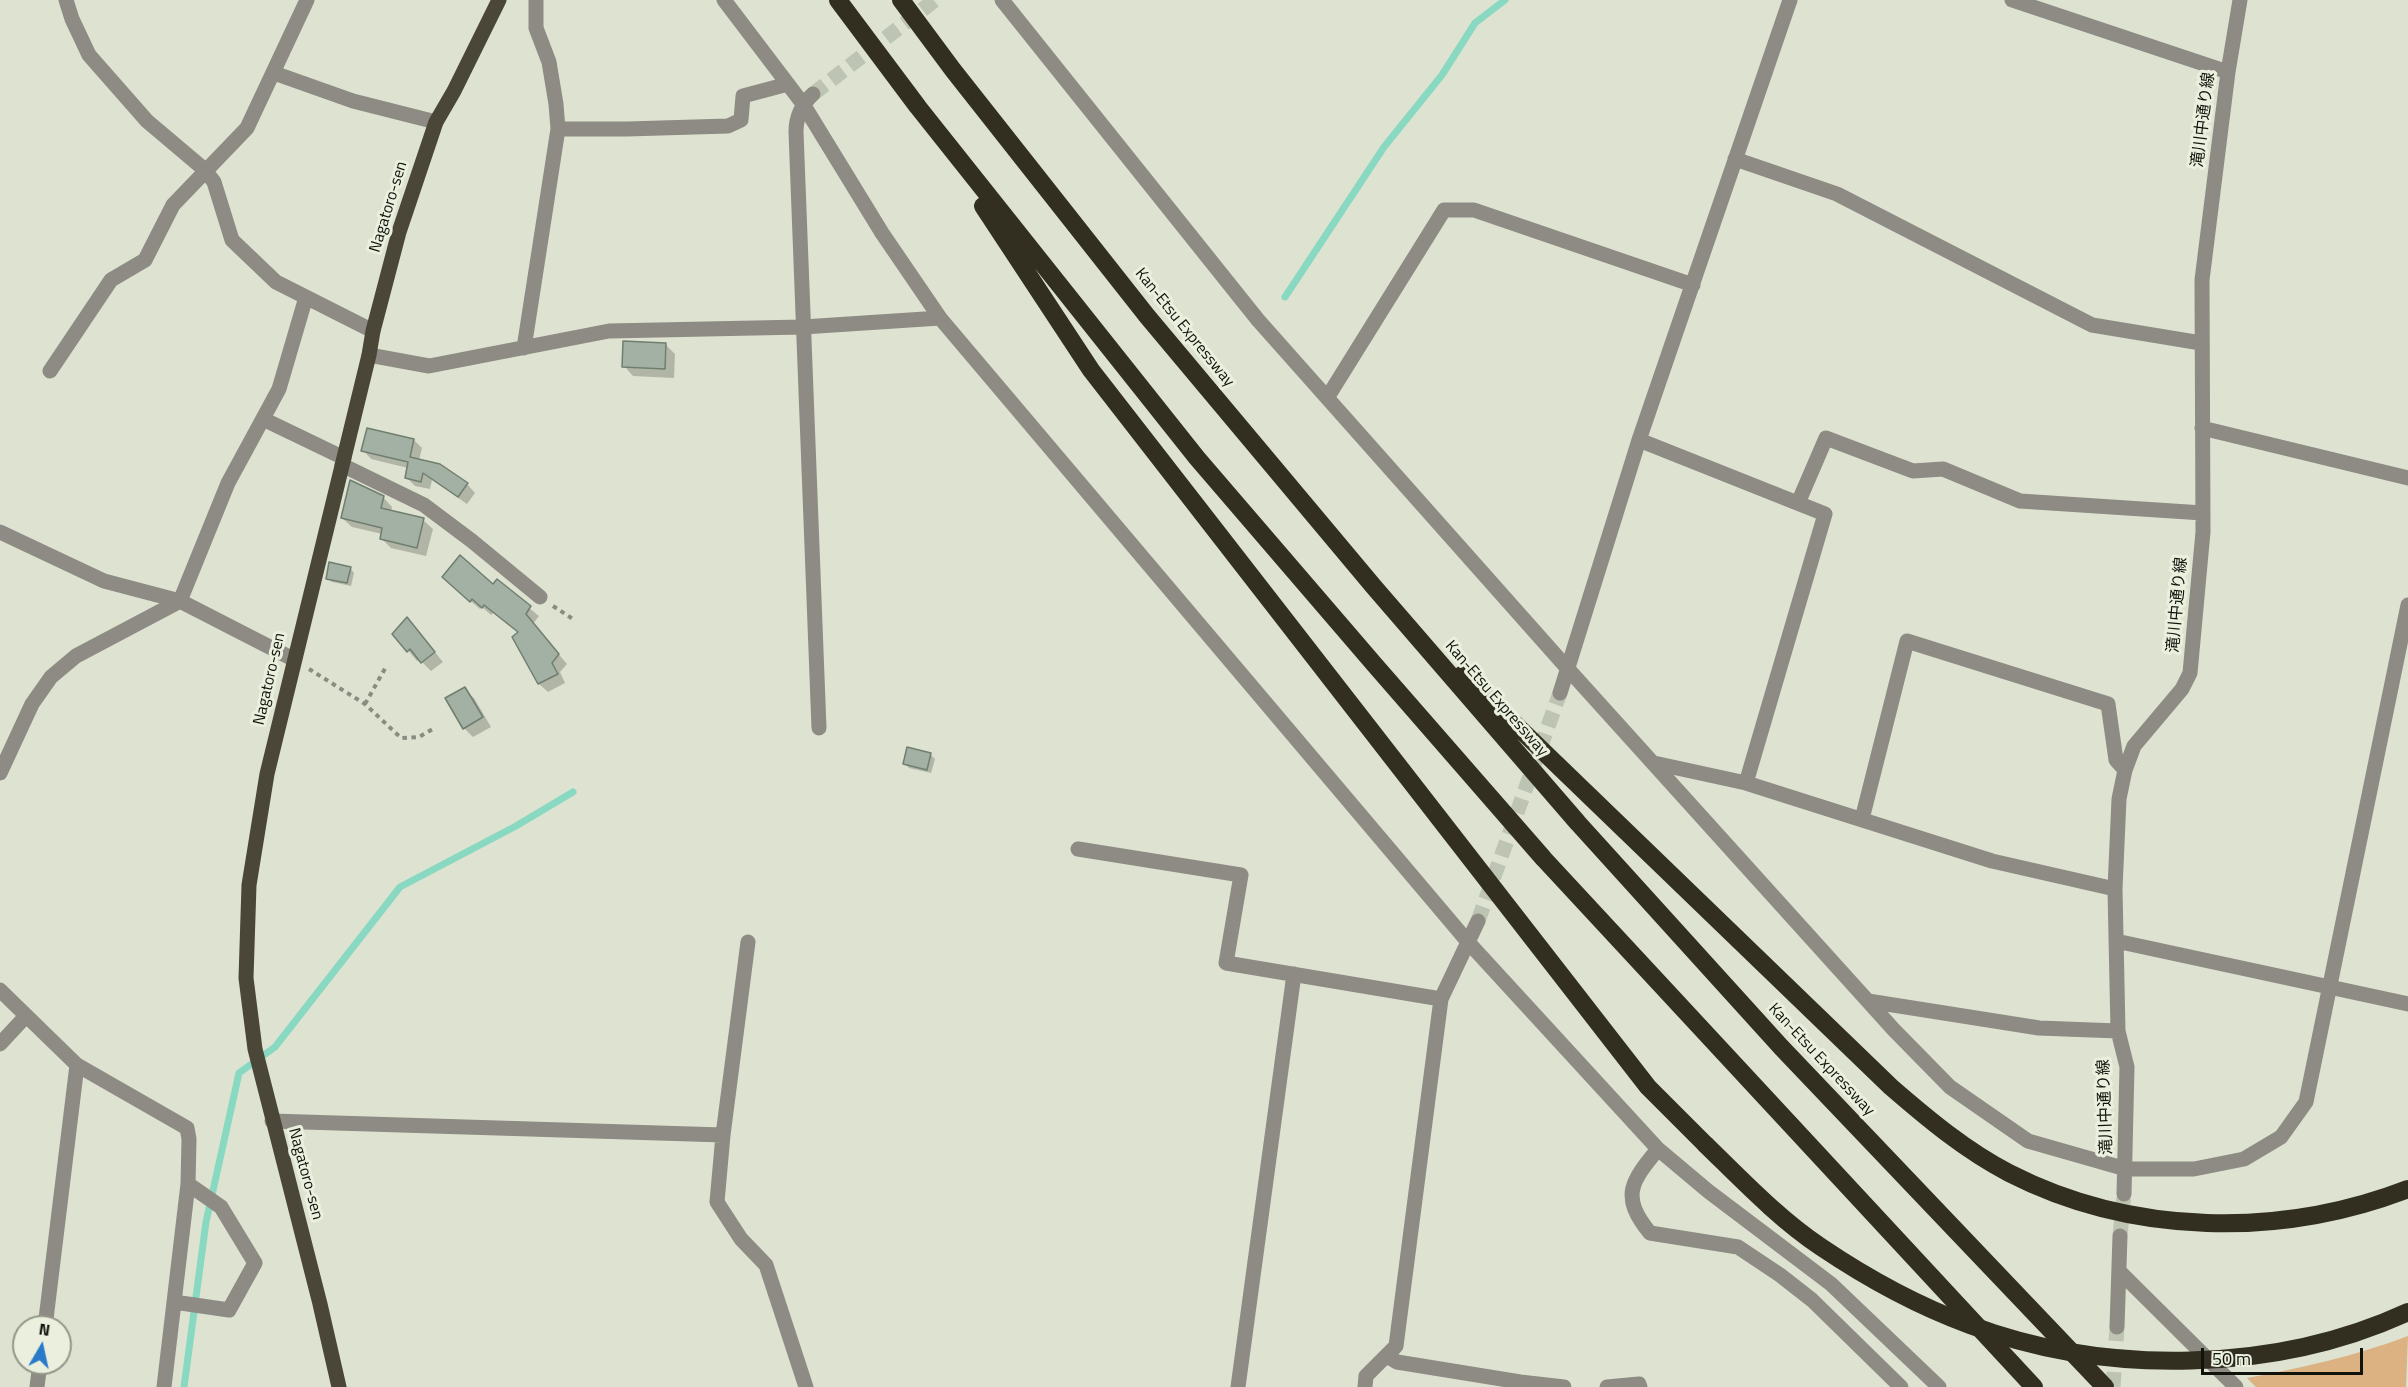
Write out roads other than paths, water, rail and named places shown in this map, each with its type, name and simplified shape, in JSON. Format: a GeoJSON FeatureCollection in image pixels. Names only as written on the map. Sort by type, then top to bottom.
{"type":"FeatureCollection","features":[{"type":"Feature","properties":{"kind":"highway"},"geometry":{"type":"LineString","coordinates":[[837,0],[918,107],[1197,458],[1544,860],[2034,1387]]}},
{"type":"Feature","properties":{"kind":"highway","name":"Kan-Etsu Expressway"},"geometry":{"type":"LineString","coordinates":[[901,0],[953,70],[1147,316],[1374,587],[1578,823],[1781,1047],[2105,1387]]}},
{"type":"Feature","properties":{"kind":"highway"},"geometry":{"type":"LineString","coordinates":[[918,107],[1091,370],[1648,1087],[1776,1211],[1820,1246],[1867,1276],[1917,1303],[1970,1326],[2089,1356],[2141,1360],[2197,1360],[2251,1355],[2294,1348],[2341,1336],[2408,1312]]}},
{"type":"Feature","properties":{"kind":"highway"},"geometry":{"type":"LineString","coordinates":[[1374,587],[1890,1087],[1936,1126],[1990,1162],[2051,1191],[2092,1205],[2187,1222],[2237,1224],[2282,1221],[2363,1205],[2408,1189]]}},
{"type":"Feature","properties":{"kind":"main road","name":"Nagatoro-sen"},"geometry":{"type":"LineString","coordinates":[[339,1387],[255,1048],[246,978],[249,885],[267,774],[293,659],[399,232],[436,122],[454,92],[499,0]]}},
{"type":"Feature","properties":{"kind":"street"},"geometry":{"type":"LineString","coordinates":[[66,0],[89,55],[147,121],[205,170],[214,182],[232,240],[276,282],[373,331]]}},
{"type":"Feature","properties":{"kind":"street"},"geometry":{"type":"LineString","coordinates":[[50,371],[111,280],[146,260],[173,205],[247,128],[307,0]]}},
{"type":"Feature","properties":{"kind":"street"},"geometry":{"type":"LineString","coordinates":[[524,348],[558,129],[549,62],[536,28],[536,0]]}},
{"type":"Feature","properties":{"kind":"street"},"geometry":{"type":"LineString","coordinates":[[724,0],[788,84],[808,99],[882,233],[940,318],[1468,942],[1658,1149],[1708,1191],[1831,1284],[1939,1387]]}},
{"type":"Feature","properties":{"kind":"street"},"geometry":{"type":"LineString","coordinates":[[1002,0],[1258,320],[1568,669],[1868,1001],[1950,1087],[2028,1141],[2126,1169],[2194,1169],[2244,1159],[2281,1137],[2306,1102],[2408,605]]}},
{"type":"Feature","properties":{"kind":"street"},"geometry":{"type":"LineString","coordinates":[[1560,693],[1640,440],[1790,0]]}},
{"type":"Feature","properties":{"kind":"street"},"geometry":{"type":"LineString","coordinates":[[2012,0],[2228,72]]}},
{"type":"Feature","properties":{"kind":"street","name":"滝川中通り線"},"geometry":{"type":"LineString","coordinates":[[2124,1194],[2127,1067],[2118,1031],[2115,889],[2120,799],[2125,770],[2134,746],[2182,688],[2190,673],[2203,513],[2202,280],[2228,72],[2240,0]]}},
{"type":"Feature","properties":{"kind":"street"},"geometry":{"type":"LineString","coordinates":[[274,73],[354,101],[436,122]]}},
{"type":"Feature","properties":{"kind":"street"},"geometry":{"type":"LineString","coordinates":[[558,129],[728,126],[741,120],[743,96],[788,84]]}},
{"type":"Feature","properties":{"kind":"street"},"geometry":{"type":"LineString","coordinates":[[808,99],[796,124],[796,132],[819,728]]}},
{"type":"Feature","properties":{"kind":"street"},"geometry":{"type":"LineString","coordinates":[[1735,159],[1837,194],[2092,325],[2201,343]]}},
{"type":"Feature","properties":{"kind":"street"},"geometry":{"type":"LineString","coordinates":[[1327,398],[1444,210],[1474,210],[1693,285]]}},
{"type":"Feature","properties":{"kind":"street"},"geometry":{"type":"LineString","coordinates":[[0,773],[32,704],[51,677],[76,656],[180,601],[228,483],[279,389],[306,297]]}},
{"type":"Feature","properties":{"kind":"street"},"geometry":{"type":"LineString","coordinates":[[369,355],[429,366],[609,331],[803,327],[940,318]]}},
{"type":"Feature","properties":{"kind":"street"},"geometry":{"type":"LineString","coordinates":[[262,419],[424,505],[540,597]]}},
{"type":"Feature","properties":{"kind":"street"},"geometry":{"type":"LineString","coordinates":[[2202,428],[2408,478]]}},
{"type":"Feature","properties":{"kind":"street"},"geometry":{"type":"LineString","coordinates":[[1798,503],[1826,438],[1913,471],[1943,469],[2020,501],[2203,513]]}},
{"type":"Feature","properties":{"kind":"street"},"geometry":{"type":"LineString","coordinates":[[1640,440],[1826,514],[1746,783]]}},
{"type":"Feature","properties":{"kind":"street"},"geometry":{"type":"LineString","coordinates":[[0,532],[104,581],[180,601],[293,659]]}},
{"type":"Feature","properties":{"kind":"street"},"geometry":{"type":"LineString","coordinates":[[1862,819],[1907,641],[2108,705],[2116,760],[2125,770]]}},
{"type":"Feature","properties":{"kind":"street"},"geometry":{"type":"LineString","coordinates":[[1654,763],[1746,783],[1992,861],[2115,889]]}},
{"type":"Feature","properties":{"kind":"street"},"geometry":{"type":"LineString","coordinates":[[1078,849],[1240,875],[1226,963],[1441,999]]}},
{"type":"Feature","properties":{"kind":"street"},"geometry":{"type":"LineString","coordinates":[[1365,1387],[1366,1376],[1396,1346],[1441,999],[1478,921]]}},
{"type":"Feature","properties":{"kind":"street"},"geometry":{"type":"LineString","coordinates":[[2116,940],[2408,1004]]}},
{"type":"Feature","properties":{"kind":"street"},"geometry":{"type":"LineString","coordinates":[[748,942],[723,1135],[717,1202],[741,1239],[766,1265],[807,1387]]}},
{"type":"Feature","properties":{"kind":"street"},"geometry":{"type":"LineString","coordinates":[[1238,1387],[1294,974]]}},
{"type":"Feature","properties":{"kind":"street"},"geometry":{"type":"LineString","coordinates":[[0,990],[77,1065],[187,1128],[189,1139],[188,1184],[164,1387]]}},
{"type":"Feature","properties":{"kind":"street"},"geometry":{"type":"LineString","coordinates":[[1868,1001],[2038,1028],[2118,1031]]}},
{"type":"Feature","properties":{"kind":"street"},"geometry":{"type":"LineString","coordinates":[[0,1044],[26,1016]]}},
{"type":"Feature","properties":{"kind":"street"},"geometry":{"type":"LineString","coordinates":[[46,1315],[77,1065]]}},
{"type":"Feature","properties":{"kind":"street"},"geometry":{"type":"LineString","coordinates":[[272,1121],[723,1135]]}},
{"type":"Feature","properties":{"kind":"street"},"geometry":{"type":"LineString","coordinates":[[1658,1149],[1636,1177],[1632,1192],[1633,1207],[1650,1233],[1738,1247],[1812,1300],[1893,1384]]}},
{"type":"Feature","properties":{"kind":"street"},"geometry":{"type":"LineString","coordinates":[[174,1302],[229,1310],[255,1263],[221,1207],[188,1184]]}},
{"type":"Feature","properties":{"kind":"street"},"geometry":{"type":"LineString","coordinates":[[2117,1327],[2120,1236]]}},
{"type":"Feature","properties":{"kind":"street"},"geometry":{"type":"LineString","coordinates":[[2120,1272],[2236,1387]]}},
{"type":"Feature","properties":{"kind":"street"},"geometry":{"type":"LineString","coordinates":[[1387,1356],[1397,1362],[1564,1387]]}},
{"type":"Feature","properties":{"kind":"street"},"geometry":{"type":"LineString","coordinates":[[1607,1387],[1639,1384],[1640,1387]]}},
{"type":"Feature","properties":{"kind":"waterway"},"geometry":{"type":"LineString","coordinates":[[1285,297],[1384,147],[1442,75],[1475,23],[1505,0]]}},
{"type":"Feature","properties":{"kind":"waterway"},"geometry":{"type":"LineString","coordinates":[[184,1387],[206,1222],[239,1073],[275,1047],[400,887],[516,826],[573,792]]}},
{"type":"Feature","properties":{"kind":"tunnel"},"geometry":{"type":"LineString","coordinates":[[813,94],[935,0]]}},
{"type":"Feature","properties":{"kind":"tunnel"},"geometry":{"type":"LineString","coordinates":[[1478,921],[1560,693]]}},
{"type":"Feature","properties":{"kind":"tunnel"},"geometry":{"type":"LineString","coordinates":[[2120,1236],[2124,1194]]}},
{"type":"Feature","properties":{"kind":"tunnel"},"geometry":{"type":"LineString","coordinates":[[2113,1387],[2117,1327]]}}]}
